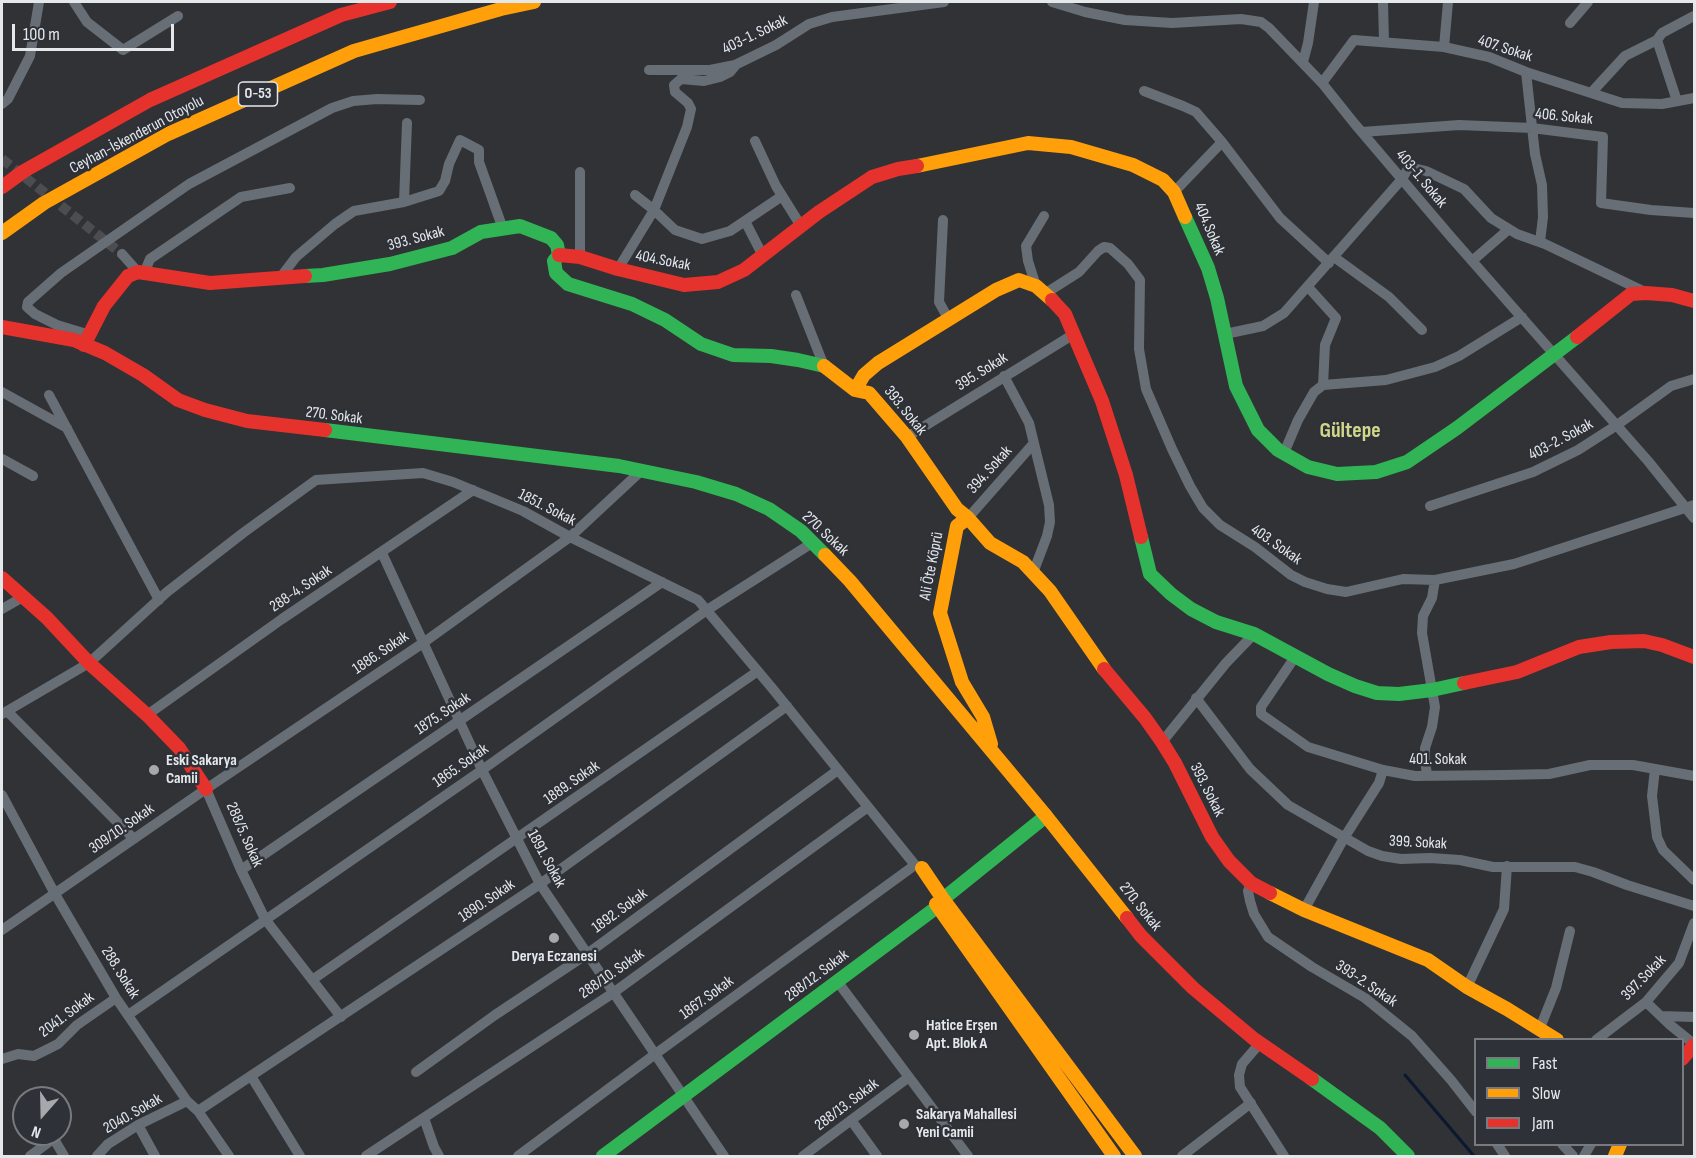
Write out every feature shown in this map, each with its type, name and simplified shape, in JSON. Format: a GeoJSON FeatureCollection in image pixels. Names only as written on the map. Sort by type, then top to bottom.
{"type":"FeatureCollection","features":[{"type":"Feature","properties":{"kind":"main road","name":"Ceyhan-İskenderun Otoyolu"},"geometry":{"type":"LineString","coordinates":[[2,188],[24,171],[150,100],[341,15],[390,2]]}},
{"type":"Feature","properties":{"kind":"main road","name":"Ceyhan-İskenderun Otoyolu"},"geometry":{"type":"LineString","coordinates":[[2,233],[44,203],[168,134],[354,51],[501,9],[534,2]]}},
{"type":"Feature","properties":{"kind":"main road","name":"404.Sokak"},"geometry":{"type":"LineString","coordinates":[[559,255],[580,257],[684,285],[718,282],[744,270],[801,226],[872,177],[897,169],[1028,143],[1071,147],[1133,165],[1163,180],[1174,192],[1208,268],[1217,298],[1236,386],[1258,430],[1278,450],[1308,467],[1337,474],[1376,472],[1407,462],[1457,428],[1631,294],[1672,295],[1695,301]]}},
{"type":"Feature","properties":{"kind":"main road","name":"393. Sokak"},"geometry":{"type":"LineString","coordinates":[[144,273],[210,283],[323,275],[390,264],[452,248],[481,232],[520,226],[551,238],[557,245],[559,255],[554,261],[555,273],[568,284],[632,304],[665,320],[701,344],[733,355],[771,356],[824,366],[855,390],[870,393],[907,437],[957,509],[962,522],[990,543],[1023,562],[1050,591],[1105,671],[1162,742],[1212,837],[1228,861],[1251,883],[1304,910],[1428,960],[1467,987],[1554,1038]]}},
{"type":"Feature","properties":{"kind":"main road"},"geometry":{"type":"LineString","coordinates":[[87,340],[104,306],[129,276],[144,273]]}},
{"type":"Feature","properties":{"kind":"main road"},"geometry":{"type":"LineString","coordinates":[[855,390],[864,375],[878,363],[996,290],[1019,280],[1041,290],[1065,314],[1102,401],[1126,475],[1150,574],[1191,609],[1216,622],[1254,634],[1355,686],[1377,693],[1399,694],[1432,690],[1517,672],[1579,647],[1611,642],[1644,641],[1695,657]]}},
{"type":"Feature","properties":{"kind":"main road","name":"270. Sokak"},"geometry":{"type":"LineString","coordinates":[[2,327],[41,335],[87,340],[178,400],[247,422],[619,466],[696,482],[736,494],[769,509],[801,531],[850,581],[1046,816],[1141,936],[1193,988],[1260,1043],[1380,1128],[1408,1156]]}},
{"type":"Feature","properties":{"kind":"main road","name":"Ali Öte Köprü"},"geometry":{"type":"LineString","coordinates":[[962,522],[940,613],[962,682],[982,717],[993,753]]}},
{"type":"Feature","properties":{"kind":"main road","name":"288/5. Sokak"},"geometry":{"type":"LineString","coordinates":[[2,578],[47,618],[88,663],[147,715],[179,748],[206,789]]}},
{"type":"Feature","properties":{"kind":"main road","name":"288/12. Sokak"},"geometry":{"type":"LineString","coordinates":[[603,1156],[940,903],[1046,816]]}},
{"type":"Feature","properties":{"kind":"main road"},"geometry":{"type":"LineString","coordinates":[[919,866],[940,903],[1114,1156]]}},
{"type":"Feature","properties":{"kind":"main road"},"geometry":{"type":"LineString","coordinates":[[940,903],[1135,1156]]}},
{"type":"Feature","properties":{"kind":"main road"},"geometry":{"type":"LineString","coordinates":[[1684,1058],[1695,1045]]}},
{"type":"Feature","properties":{"kind":"street"},"geometry":{"type":"LineString","coordinates":[[2,104],[8,99],[30,56],[39,2]]}},
{"type":"Feature","properties":{"kind":"street"},"geometry":{"type":"LineString","coordinates":[[74,2],[87,22],[123,50],[178,16]]}},
{"type":"Feature","properties":{"kind":"street","name":"403-1. Sokak"},"geometry":{"type":"LineString","coordinates":[[649,70],[710,70],[735,65],[776,45],[809,24],[832,17],[944,2]]}},
{"type":"Feature","properties":{"kind":"street","name":"403-1. Sokak"},"geometry":{"type":"LineString","coordinates":[[1052,2],[1085,12],[1125,20],[1172,23],[1241,19],[1260,22],[1269,28],[1322,83],[1472,261],[1690,506],[1695,518]]}},
{"type":"Feature","properties":{"kind":"street"},"geometry":{"type":"LineString","coordinates":[[1303,62],[1314,2]]}},
{"type":"Feature","properties":{"kind":"street"},"geometry":{"type":"LineString","coordinates":[[1383,2],[1384,42]]}},
{"type":"Feature","properties":{"kind":"street"},"geometry":{"type":"LineString","coordinates":[[1444,47],[1448,2]]}},
{"type":"Feature","properties":{"kind":"street"},"geometry":{"type":"LineString","coordinates":[[1570,23],[1588,2]]}},
{"type":"Feature","properties":{"kind":"street"},"geometry":{"type":"LineString","coordinates":[[1591,93],[1625,56],[1657,40],[1662,33],[1694,17]]}},
{"type":"Feature","properties":{"kind":"street","name":"407. Sokak"},"geometry":{"type":"LineString","coordinates":[[1322,83],[1354,40],[1444,47],[1490,57],[1526,72],[1622,104],[1662,104],[1695,98]]}},
{"type":"Feature","properties":{"kind":"street"},"geometry":{"type":"LineString","coordinates":[[1657,40],[1677,101]]}},
{"type":"Feature","properties":{"kind":"street"},"geometry":{"type":"LineString","coordinates":[[618,269],[654,210],[691,112],[687,103],[675,92],[674,85],[681,79],[704,81],[720,77],[730,72],[735,65]]}},
{"type":"Feature","properties":{"kind":"street"},"geometry":{"type":"LineString","coordinates":[[1526,72],[1535,154],[1542,185],[1543,217],[1540,242]]}},
{"type":"Feature","properties":{"kind":"street"},"geometry":{"type":"LineString","coordinates":[[1144,91],[1196,112],[1280,218],[1332,260],[1389,297],[1422,330]]}},
{"type":"Feature","properties":{"kind":"street"},"geometry":{"type":"LineString","coordinates":[[87,340],[35,314],[27,307],[28,302],[61,273],[189,184],[332,108],[352,101],[420,100]]}},
{"type":"Feature","properties":{"kind":"street"},"geometry":{"type":"LineString","coordinates":[[404,202],[406,123]]}},
{"type":"Feature","properties":{"kind":"street","name":"406. Sokak"},"geometry":{"type":"LineString","coordinates":[[1362,132],[1459,125],[1532,128],[1603,136],[1601,203],[1695,213]]}},
{"type":"Feature","properties":{"kind":"street"},"geometry":{"type":"LineString","coordinates":[[280,278],[296,256],[354,211],[404,202],[439,191],[460,140],[479,150],[479,162],[503,229]]}},
{"type":"Feature","properties":{"kind":"street"},"geometry":{"type":"LineString","coordinates":[[755,141],[776,186],[801,226]]}},
{"type":"Feature","properties":{"kind":"street"},"geometry":{"type":"LineString","coordinates":[[1174,192],[1222,142]]}},
{"type":"Feature","properties":{"kind":"street"},"geometry":{"type":"LineString","coordinates":[[1225,334],[1263,326],[1284,314],[1402,179],[1409,166],[1426,171],[1464,189],[1491,218],[1517,234],[1540,242],[1646,293]]}},
{"type":"Feature","properties":{"kind":"street"},"geometry":{"type":"LineString","coordinates":[[580,172],[580,257]]}},
{"type":"Feature","properties":{"kind":"street"},"geometry":{"type":"LineString","coordinates":[[122,255],[144,273],[150,259],[241,197],[290,188]]}},
{"type":"Feature","properties":{"kind":"street"},"geometry":{"type":"LineString","coordinates":[[635,195],[675,230],[702,240],[730,231],[782,196]]}},
{"type":"Feature","properties":{"kind":"street"},"geometry":{"type":"LineString","coordinates":[[1041,290],[1028,261],[1026,246],[1044,216]]}},
{"type":"Feature","properties":{"kind":"street"},"geometry":{"type":"LineString","coordinates":[[943,220],[939,302],[949,320]]}},
{"type":"Feature","properties":{"kind":"street"},"geometry":{"type":"LineString","coordinates":[[745,221],[763,256]]}},
{"type":"Feature","properties":{"kind":"street"},"geometry":{"type":"LineString","coordinates":[[1472,261],[1509,229]]}},
{"type":"Feature","properties":{"kind":"street","name":"403. Sokak"},"geometry":{"type":"LineString","coordinates":[[1041,290],[1079,272],[1104,247],[1110,248],[1128,264],[1140,280],[1139,349],[1146,389],[1190,486],[1203,507],[1220,525],[1255,547],[1291,575],[1305,582],[1346,592],[1403,579],[1435,580],[1514,564],[1690,506]]}},
{"type":"Feature","properties":{"kind":"street"},"geometry":{"type":"LineString","coordinates":[[1308,287],[1336,318],[1325,345],[1323,385]]}},
{"type":"Feature","properties":{"kind":"street"},"geometry":{"type":"LineString","coordinates":[[795,295],[824,366]]}},
{"type":"Feature","properties":{"kind":"street"},"geometry":{"type":"LineString","coordinates":[[1284,453],[1298,420],[1314,392],[1323,385],[1386,380],[1435,367],[1459,356],[1522,317]]}},
{"type":"Feature","properties":{"kind":"street","name":"395. Sokak"},"geometry":{"type":"LineString","coordinates":[[907,437],[1074,334]]}},
{"type":"Feature","properties":{"kind":"street","name":"394. Sokak"},"geometry":{"type":"LineString","coordinates":[[1004,376],[1029,423],[1047,492],[1050,522],[1033,573]]}},
{"type":"Feature","properties":{"kind":"street","name":"403-2. Sokak"},"geometry":{"type":"LineString","coordinates":[[1430,506],[1533,472],[1578,450],[1671,386],[1695,379]]}},
{"type":"Feature","properties":{"kind":"street"},"geometry":{"type":"LineString","coordinates":[[2,392],[68,429]]}},
{"type":"Feature","properties":{"kind":"street"},"geometry":{"type":"LineString","coordinates":[[50,395],[159,600]]}},
{"type":"Feature","properties":{"kind":"street","name":"394. Sokak"},"geometry":{"type":"LineString","coordinates":[[962,522],[1034,443]]}},
{"type":"Feature","properties":{"kind":"street"},"geometry":{"type":"LineString","coordinates":[[2,459],[33,476]]}},
{"type":"Feature","properties":{"kind":"street","name":"1886. Sokak"},"geometry":{"type":"LineString","coordinates":[[206,789],[423,643],[570,537],[641,471]]}},
{"type":"Feature","properties":{"kind":"street","name":"1851. Sokak"},"geometry":{"type":"LineString","coordinates":[[4,713],[88,663],[167,592],[316,480],[423,473],[453,482],[523,511],[570,537],[698,600],[919,866]]}},
{"type":"Feature","properties":{"kind":"street","name":"288-4. Sokak"},"geometry":{"type":"LineString","coordinates":[[147,715],[282,619],[473,490]]}},
{"type":"Feature","properties":{"kind":"street","name":"1865. Sokak"},"geometry":{"type":"LineString","coordinates":[[128,1015],[482,770],[707,610],[812,543]]}},
{"type":"Feature","properties":{"kind":"street","name":"1891. Sokak"},"geometry":{"type":"LineString","coordinates":[[382,553],[459,722],[540,884],[724,1156]]}},
{"type":"Feature","properties":{"kind":"street"},"geometry":{"type":"LineString","coordinates":[[1427,775],[1425,748],[1432,728],[1435,707],[1422,633],[1423,616],[1432,598],[1435,580]]}},
{"type":"Feature","properties":{"kind":"street","name":"1875. Sokak"},"geometry":{"type":"LineString","coordinates":[[241,870],[662,582]]}},
{"type":"Feature","properties":{"kind":"street"},"geometry":{"type":"LineString","coordinates":[[2,609],[23,597]]}},
{"type":"Feature","properties":{"kind":"street"},"geometry":{"type":"LineString","coordinates":[[1162,742],[1196,698],[1254,634]]}},
{"type":"Feature","properties":{"kind":"street","name":"401. Sokak"},"geometry":{"type":"LineString","coordinates":[[1295,657],[1261,707],[1261,714],[1308,747],[1383,770],[1400,774],[1427,775],[1548,774],[1590,765],[1633,765],[1695,776]]}},
{"type":"Feature","properties":{"kind":"street","name":"1889. Sokak"},"geometry":{"type":"LineString","coordinates":[[312,980],[758,671]]}},
{"type":"Feature","properties":{"kind":"street","name":"399. Sokak"},"geometry":{"type":"LineString","coordinates":[[1196,698],[1250,768],[1288,805],[1368,851],[1401,860],[1430,858],[1493,867],[1575,867],[1695,906]]}},
{"type":"Feature","properties":{"kind":"street","name":"1890. Sokak"},"geometry":{"type":"LineString","coordinates":[[198,1111],[540,884],[787,706]]}},
{"type":"Feature","properties":{"kind":"street"},"geometry":{"type":"LineString","coordinates":[[4,713],[134,839]]}},
{"type":"Feature","properties":{"kind":"street"},"geometry":{"type":"LineString","coordinates":[[1655,769],[1652,796],[1657,837],[1663,850],[1695,880]]}},
{"type":"Feature","properties":{"kind":"street","name":"1892. Sokak"},"geometry":{"type":"LineString","coordinates":[[416,1072],[586,954],[838,770]]}},
{"type":"Feature","properties":{"kind":"street"},"geometry":{"type":"LineString","coordinates":[[1304,910],[1344,838],[1379,783],[1383,770]]}},
{"type":"Feature","properties":{"kind":"street","name":"309/10. Sokak"},"geometry":{"type":"LineString","coordinates":[[2,930],[206,789]]}},
{"type":"Feature","properties":{"kind":"street","name":"288/5. Sokak"},"geometry":{"type":"LineString","coordinates":[[206,789],[265,919],[341,1017]]}},
{"type":"Feature","properties":{"kind":"street","name":"288. Sokak"},"geometry":{"type":"LineString","coordinates":[[2,795],[5,811],[116,998],[187,1101],[198,1111],[229,1156]]}},
{"type":"Feature","properties":{"kind":"street","name":"288/10. Sokak"},"geometry":{"type":"LineString","coordinates":[[366,1156],[613,993],[868,807]]}},
{"type":"Feature","properties":{"kind":"street","name":"1867. Sokak"},"geometry":{"type":"LineString","coordinates":[[518,1156],[654,1055],[919,866]]}},
{"type":"Feature","properties":{"kind":"street"},"geometry":{"type":"LineString","coordinates":[[1467,987],[1504,909],[1507,866]]}},
{"type":"Feature","properties":{"kind":"street","name":"393-2. Sokak"},"geometry":{"type":"LineString","coordinates":[[1251,883],[1248,891],[1254,914],[1268,937],[1312,967],[1365,998],[1412,1036],[1474,1109]]}},
{"type":"Feature","properties":{"kind":"street","name":"397. Sokak"},"geometry":{"type":"LineString","coordinates":[[1599,1038],[1646,1002],[1679,963],[1695,923]]}},
{"type":"Feature","properties":{"kind":"street"},"geometry":{"type":"LineString","coordinates":[[1540,1028],[1556,988],[1570,931]]}},
{"type":"Feature","properties":{"kind":"street"},"geometry":{"type":"LineString","coordinates":[[837,981],[968,1156]]}},
{"type":"Feature","properties":{"kind":"street","name":"2041. Sokak"},"geometry":{"type":"LineString","coordinates":[[2,1059],[18,1054],[34,1056],[58,1044],[77,1025],[116,998]]}},
{"type":"Feature","properties":{"kind":"street"},"geometry":{"type":"LineString","coordinates":[[1646,1002],[1695,1045]]}},
{"type":"Feature","properties":{"kind":"street"},"geometry":{"type":"LineString","coordinates":[[1661,1016],[1695,1017]]}},
{"type":"Feature","properties":{"kind":"street"},"geometry":{"type":"LineString","coordinates":[[1260,1043],[1242,1064],[1239,1076],[1240,1087],[1284,1156]]}},
{"type":"Feature","properties":{"kind":"street"},"geometry":{"type":"LineString","coordinates":[[251,1076],[300,1156]]}},
{"type":"Feature","properties":{"kind":"street","name":"288/13. Sokak"},"geometry":{"type":"LineString","coordinates":[[803,1156],[909,1077]]}},
{"type":"Feature","properties":{"kind":"street","name":"2040. Sokak"},"geometry":{"type":"LineString","coordinates":[[97,1156],[108,1144],[138,1125],[187,1101]]}},
{"type":"Feature","properties":{"kind":"street"},"geometry":{"type":"LineString","coordinates":[[1182,1156],[1251,1103]]}},
{"type":"Feature","properties":{"kind":"street"},"geometry":{"type":"LineString","coordinates":[[424,1118],[439,1156]]}},
{"type":"Feature","properties":{"kind":"street"},"geometry":{"type":"LineString","coordinates":[[851,1120],[878,1156]]}},
{"type":"Feature","properties":{"kind":"street"},"geometry":{"type":"LineString","coordinates":[[138,1125],[155,1156]]}},
{"type":"Feature","properties":{"kind":"street"},"geometry":{"type":"LineString","coordinates":[[30,1156],[54,1139],[64,1156]]}},
{"type":"Feature","properties":{"kind":"waterway"},"geometry":{"type":"LineString","coordinates":[[1405,1075],[1474,1156]]}},
{"type":"Feature","properties":{"kind":"tunnel"},"geometry":{"type":"LineString","coordinates":[[2,159],[122,254]]}},
{"type":"Feature","properties":{"kind":"traffic: fast"},"geometry":{"type":"LineString","coordinates":[[1185,217],[1208,268],[1217,298],[1236,386],[1258,430],[1278,450],[1308,467],[1337,474],[1376,472],[1407,462],[1457,428],[1577,337]]}},
{"type":"Feature","properties":{"kind":"traffic: fast"},"geometry":{"type":"LineString","coordinates":[[305,276],[390,264],[452,248],[481,232],[520,226],[551,238],[557,245],[559,255],[554,261],[556,273],[568,284],[632,304],[665,320],[701,344],[733,355],[771,356],[824,366]]}},
{"type":"Feature","properties":{"kind":"traffic: fast"},"geometry":{"type":"LineString","coordinates":[[325,430],[619,466],[696,482],[736,494],[769,509],[801,531],[825,555]]}},
{"type":"Feature","properties":{"kind":"traffic: fast"},"geometry":{"type":"LineString","coordinates":[[1141,537],[1150,574],[1191,609],[1216,622],[1254,634],[1328,674],[1377,693],[1399,694],[1464,683]]}},
{"type":"Feature","properties":{"kind":"traffic: fast"},"geometry":{"type":"LineString","coordinates":[[603,1156],[937,907],[943,899],[1046,816]]}},
{"type":"Feature","properties":{"kind":"traffic: fast"},"geometry":{"type":"LineString","coordinates":[[1312,1079],[1380,1128],[1408,1156]]}},
{"type":"Feature","properties":{"kind":"traffic: slow"},"geometry":{"type":"LineString","coordinates":[[2,233],[44,203],[168,134],[354,51],[501,9],[534,2]]}},
{"type":"Feature","properties":{"kind":"traffic: slow"},"geometry":{"type":"LineString","coordinates":[[917,166],[1028,143],[1071,147],[1133,165],[1163,180],[1174,192],[1185,217]]}},
{"type":"Feature","properties":{"kind":"traffic: slow"},"geometry":{"type":"LineString","coordinates":[[855,390],[864,375],[878,363],[996,290],[1019,280],[1036,286],[1052,300]]}},
{"type":"Feature","properties":{"kind":"traffic: slow"},"geometry":{"type":"LineString","coordinates":[[824,366],[855,390],[869,393],[907,437],[957,509],[990,543],[1023,562],[1050,591],[1104,669]]}},
{"type":"Feature","properties":{"kind":"traffic: slow"},"geometry":{"type":"LineString","coordinates":[[968,518],[957,526],[940,613],[962,682],[983,717],[991,744]]}},
{"type":"Feature","properties":{"kind":"traffic: slow"},"geometry":{"type":"LineString","coordinates":[[825,555],[850,581],[1046,816],[1127,918]]}},
{"type":"Feature","properties":{"kind":"traffic: slow"},"geometry":{"type":"LineString","coordinates":[[922,868],[1135,1156]]}},
{"type":"Feature","properties":{"kind":"traffic: slow"},"geometry":{"type":"LineString","coordinates":[[1270,893],[1304,910],[1428,960],[1467,987],[1554,1038]]}},
{"type":"Feature","properties":{"kind":"traffic: slow"},"geometry":{"type":"LineString","coordinates":[[936,904],[1114,1156]]}},
{"type":"Feature","properties":{"kind":"traffic: slow"},"geometry":{"type":"LineString","coordinates":[[1615,1156],[1619,1146]]}},
{"type":"Feature","properties":{"kind":"traffic: jam"},"geometry":{"type":"LineString","coordinates":[[2,187],[24,171],[150,100],[341,15],[390,2]]}},
{"type":"Feature","properties":{"kind":"traffic: jam"},"geometry":{"type":"LineString","coordinates":[[559,255],[580,257],[684,285],[718,282],[744,270],[819,212],[872,177],[917,166]]}},
{"type":"Feature","properties":{"kind":"traffic: jam"},"geometry":{"type":"LineString","coordinates":[[84,345],[104,306],[128,276],[138,272],[210,283],[305,276]]}},
{"type":"Feature","properties":{"kind":"traffic: jam"},"geometry":{"type":"LineString","coordinates":[[1577,337],[1631,294],[1672,295],[1694,301]]}},
{"type":"Feature","properties":{"kind":"traffic: jam"},"geometry":{"type":"LineString","coordinates":[[1052,300],[1065,314],[1102,401],[1126,475],[1141,537]]}},
{"type":"Feature","properties":{"kind":"traffic: jam"},"geometry":{"type":"LineString","coordinates":[[2,327],[74,340],[105,353],[143,375],[178,400],[205,410],[247,421],[325,430]]}},
{"type":"Feature","properties":{"kind":"traffic: jam"},"geometry":{"type":"LineString","coordinates":[[2,578],[47,618],[89,663],[147,715],[179,748],[206,789]]}},
{"type":"Feature","properties":{"kind":"traffic: jam"},"geometry":{"type":"LineString","coordinates":[[1464,683],[1517,672],[1579,647],[1611,642],[1644,641],[1694,657]]}},
{"type":"Feature","properties":{"kind":"traffic: jam"},"geometry":{"type":"LineString","coordinates":[[1104,669],[1162,742],[1212,837],[1229,861],[1251,883],[1270,893]]}},
{"type":"Feature","properties":{"kind":"traffic: jam"},"geometry":{"type":"LineString","coordinates":[[1127,918],[1141,936],[1193,988],[1254,1039],[1312,1079]]}},
{"type":"Feature","properties":{"kind":"traffic: jam"},"geometry":{"type":"LineString","coordinates":[[1684,1057],[1694,1045]]}},
{"type":"Feature","properties":{"kind":"place","name":"Eski Sakarya Camii"},"geometry":{"type":"Point","coordinates":[154,770]}},
{"type":"Feature","properties":{"kind":"place","name":"Derya Eczanesi"},"geometry":{"type":"Point","coordinates":[554,938]}},
{"type":"Feature","properties":{"kind":"place","name":"Hatice Erşen Apt. Blok A"},"geometry":{"type":"Point","coordinates":[914,1035]}},
{"type":"Feature","properties":{"kind":"place","name":"Sakarya Mahallesi Yeni Camii"},"geometry":{"type":"Point","coordinates":[904,1124]}},
{"type":"Feature","properties":{"kind":"district","name":"Gültepe"},"geometry":{"type":"Point","coordinates":[1350,431]}}]}
